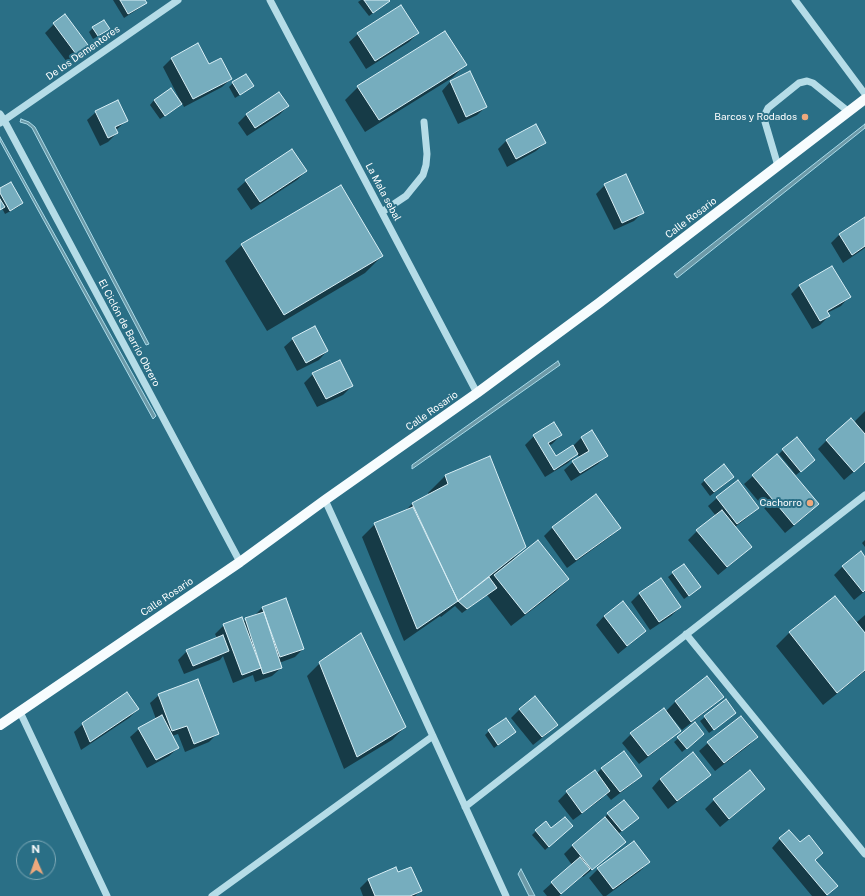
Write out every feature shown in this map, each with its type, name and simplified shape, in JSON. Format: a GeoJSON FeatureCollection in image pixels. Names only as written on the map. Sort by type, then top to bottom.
{"type":"FeatureCollection","features":[{"type":"Feature","properties":{"kind":"main road","name":"Calle Rosario"},"geometry":{"type":"LineString","coordinates":[[0,725],[240,562],[477,393],[599,303],[865,99]]}},
{"type":"Feature","properties":{"kind":"street","name":"De los Dementores"},"geometry":{"type":"LineString","coordinates":[[1,119],[178,0]]}},
{"type":"Feature","properties":{"kind":"street","name":"La Mala sebal"},"geometry":{"type":"LineString","coordinates":[[270,0],[477,393]]}},
{"type":"Feature","properties":{"kind":"street"},"geometry":{"type":"LineString","coordinates":[[796,0],[865,94]]}},
{"type":"Feature","properties":{"kind":"street"},"geometry":{"type":"LineString","coordinates":[[778,166],[765,122],[765,114],[768,108],[793,88],[806,81],[813,83],[849,112]]}},
{"type":"Feature","properties":{"kind":"street","name":"El Ciclón de Barrio Obrero"},"geometry":{"type":"LineString","coordinates":[[1,119],[240,562]]}},
{"type":"Feature","properties":{"kind":"street"},"geometry":{"type":"LineString","coordinates":[[382,212],[406,196],[423,175],[426,165],[424,122]]}},
{"type":"Feature","properties":{"kind":"street"},"geometry":{"type":"LineString","coordinates":[[465,806],[865,495]]}},
{"type":"Feature","properties":{"kind":"street"},"geometry":{"type":"LineString","coordinates":[[325,500],[506,896]]}},
{"type":"Feature","properties":{"kind":"street"},"geometry":{"type":"LineString","coordinates":[[686,634],[865,854]]}},
{"type":"Feature","properties":{"kind":"street"},"geometry":{"type":"LineString","coordinates":[[20,712],[107,896]]}},
{"type":"Feature","properties":{"kind":"street"},"geometry":{"type":"LineString","coordinates":[[212,896],[433,736]]}},
{"type":"Feature","properties":{"kind":"water"},"geometry":{"type":"Polygon","coordinates":[[[21,119],[29,122],[35,127],[149,344],[146,345],[32,128],[27,124],[20,122],[21,119]]]}},
{"type":"Feature","properties":{"kind":"water"},"geometry":{"type":"Polygon","coordinates":[[[865,124],[865,128],[677,278],[674,274],[865,124]]]}},
{"type":"Feature","properties":{"kind":"water"},"geometry":{"type":"Polygon","coordinates":[[[0,137],[156,416],[153,419],[0,141],[0,137]]]}},
{"type":"Feature","properties":{"kind":"water"},"geometry":{"type":"Polygon","coordinates":[[[558,361],[560,365],[412,469],[412,465],[558,361]]]}},
{"type":"Feature","properties":{"kind":"water"},"geometry":{"type":"Polygon","coordinates":[[[521,869],[535,896],[529,896],[518,874],[521,869]]]}},
{"type":"Feature","properties":{"kind":"building"},"geometry":{"type":"Polygon","coordinates":[[[120,0],[145,0],[147,3],[128,14],[120,0]]]}},
{"type":"Feature","properties":{"kind":"building"},"geometry":{"type":"Polygon","coordinates":[[[364,0],[389,0],[390,1],[373,13],[364,0]]]}},
{"type":"Feature","properties":{"kind":"building"},"geometry":{"type":"Polygon","coordinates":[[[401,5],[419,33],[375,61],[357,33],[401,5]]]}},
{"type":"Feature","properties":{"kind":"building"},"geometry":{"type":"Polygon","coordinates":[[[65,14],[91,49],[79,58],[53,23],[65,14]]]}},
{"type":"Feature","properties":{"kind":"building"},"geometry":{"type":"Polygon","coordinates":[[[104,20],[110,29],[98,36],[92,27],[104,20]]]}},
{"type":"Feature","properties":{"kind":"building"},"geometry":{"type":"Polygon","coordinates":[[[445,31],[467,65],[379,120],[357,86],[445,31]]]}},
{"type":"Feature","properties":{"kind":"building"},"geometry":{"type":"Polygon","coordinates":[[[198,43],[209,64],[221,58],[232,79],[193,99],[171,58],[198,43]]]}},
{"type":"Feature","properties":{"kind":"building"},"geometry":{"type":"Polygon","coordinates":[[[470,71],[487,107],[466,117],[450,81],[470,71]]]}},
{"type":"Feature","properties":{"kind":"building"},"geometry":{"type":"Polygon","coordinates":[[[246,74],[254,86],[240,95],[232,82],[246,74]]]}},
{"type":"Feature","properties":{"kind":"building"},"geometry":{"type":"Polygon","coordinates":[[[171,88],[182,104],[165,116],[154,100],[171,88]]]}},
{"type":"Feature","properties":{"kind":"building"},"geometry":{"type":"Polygon","coordinates":[[[279,92],[289,106],[255,128],[246,114],[279,92]]]}},
{"type":"Feature","properties":{"kind":"building"},"geometry":{"type":"Polygon","coordinates":[[[118,100],[128,121],[115,127],[118,133],[108,138],[95,111],[118,100]]]}},
{"type":"Feature","properties":{"kind":"building"},"geometry":{"type":"Polygon","coordinates":[[[536,124],[546,143],[516,159],[506,140],[536,124]]]}},
{"type":"Feature","properties":{"kind":"building"},"geometry":{"type":"Polygon","coordinates":[[[292,149],[307,171],[260,202],[245,180],[292,149]]]}},
{"type":"Feature","properties":{"kind":"building"},"geometry":{"type":"Polygon","coordinates":[[[626,174],[644,213],[622,223],[604,184],[626,174]]]}},
{"type":"Feature","properties":{"kind":"building"},"geometry":{"type":"Polygon","coordinates":[[[11,182],[23,203],[10,211],[0,193],[0,188],[11,182]]]}},
{"type":"Feature","properties":{"kind":"building"},"geometry":{"type":"Polygon","coordinates":[[[341,185],[383,256],[284,315],[241,244],[341,185]]]}},
{"type":"Feature","properties":{"kind":"building"},"geometry":{"type":"Polygon","coordinates":[[[0,199],[5,207],[0,210],[0,199]]]}},
{"type":"Feature","properties":{"kind":"building"},"geometry":{"type":"Polygon","coordinates":[[[865,217],[865,246],[852,255],[839,234],[865,217]]]}},
{"type":"Feature","properties":{"kind":"building"},"geometry":{"type":"Polygon","coordinates":[[[832,266],[851,297],[827,311],[830,316],[820,321],[799,285],[832,266]]]}},
{"type":"Feature","properties":{"kind":"building"},"geometry":{"type":"Polygon","coordinates":[[[315,326],[328,351],[306,363],[292,338],[315,326]]]}},
{"type":"Feature","properties":{"kind":"building"},"geometry":{"type":"Polygon","coordinates":[[[340,360],[353,386],[326,399],[312,373],[340,360]]]}},
{"type":"Feature","properties":{"kind":"building"},"geometry":{"type":"Polygon","coordinates":[[[851,418],[865,434],[865,462],[854,472],[826,440],[851,418]]]}},
{"type":"Feature","properties":{"kind":"building"},"geometry":{"type":"Polygon","coordinates":[[[554,422],[562,435],[548,443],[556,456],[573,445],[578,454],[554,470],[533,435],[554,422]]]}},
{"type":"Feature","properties":{"kind":"building"},"geometry":{"type":"Polygon","coordinates":[[[592,430],[608,456],[580,473],[572,461],[589,451],[581,437],[592,430]]]}},
{"type":"Feature","properties":{"kind":"building"},"geometry":{"type":"Polygon","coordinates":[[[797,437],[815,460],[801,472],[782,449],[797,437]]]}},
{"type":"Feature","properties":{"kind":"building"},"geometry":{"type":"Polygon","coordinates":[[[777,454],[819,504],[794,525],[752,475],[777,454]]]}},
{"type":"Feature","properties":{"kind":"building"},"geometry":{"type":"Polygon","coordinates":[[[490,456],[526,547],[458,601],[412,503],[448,484],[445,475],[490,456]]]}},
{"type":"Feature","properties":{"kind":"building"},"geometry":{"type":"Polygon","coordinates":[[[724,464],[734,477],[714,492],[704,480],[724,464]]]}},
{"type":"Feature","properties":{"kind":"building"},"geometry":{"type":"Polygon","coordinates":[[[738,480],[759,508],[737,524],[716,497],[738,480]]]}},
{"type":"Feature","properties":{"kind":"building"},"geometry":{"type":"Polygon","coordinates":[[[596,494],[621,528],[576,560],[552,527],[596,494]]]}},
{"type":"Feature","properties":{"kind":"building"},"geometry":{"type":"Polygon","coordinates":[[[413,507],[458,601],[417,629],[374,523],[413,507]]]}},
{"type":"Feature","properties":{"kind":"building"},"geometry":{"type":"Polygon","coordinates":[[[722,510],[752,547],[727,567],[696,530],[722,510]]]}},
{"type":"Feature","properties":{"kind":"building"},"geometry":{"type":"Polygon","coordinates":[[[538,540],[569,579],[525,614],[494,575],[538,540]]]}},
{"type":"Feature","properties":{"kind":"building"},"geometry":{"type":"Polygon","coordinates":[[[861,551],[865,557],[865,590],[863,592],[842,566],[861,551]]]}},
{"type":"Feature","properties":{"kind":"building"},"geometry":{"type":"Polygon","coordinates":[[[684,564],[701,587],[689,596],[672,572],[684,564]]]}},
{"type":"Feature","properties":{"kind":"building"},"geometry":{"type":"Polygon","coordinates":[[[489,577],[497,588],[467,609],[458,601],[489,577]]]}},
{"type":"Feature","properties":{"kind":"building"},"geometry":{"type":"Polygon","coordinates":[[[661,578],[681,607],[659,622],[639,593],[661,578]]]}},
{"type":"Feature","properties":{"kind":"building"},"geometry":{"type":"Polygon","coordinates":[[[835,596],[865,633],[865,670],[837,693],[789,632],[835,596]]]}},
{"type":"Feature","properties":{"kind":"building"},"geometry":{"type":"Polygon","coordinates":[[[286,598],[304,649],[280,657],[262,607],[286,598]]]}},
{"type":"Feature","properties":{"kind":"building"},"geometry":{"type":"Polygon","coordinates":[[[623,601],[646,631],[627,646],[604,616],[623,601]]]}},
{"type":"Feature","properties":{"kind":"building"},"geometry":{"type":"Polygon","coordinates":[[[264,612],[282,668],[263,674],[245,618],[264,612]]]}},
{"type":"Feature","properties":{"kind":"building"},"geometry":{"type":"Polygon","coordinates":[[[242,617],[261,668],[242,675],[223,624],[242,617]]]}},
{"type":"Feature","properties":{"kind":"building"},"geometry":{"type":"Polygon","coordinates":[[[361,633],[406,727],[357,757],[319,662],[361,633]]]}},
{"type":"Feature","properties":{"kind":"building"},"geometry":{"type":"Polygon","coordinates":[[[223,635],[229,651],[193,666],[186,650],[223,635]]]}},
{"type":"Feature","properties":{"kind":"building"},"geometry":{"type":"Polygon","coordinates":[[[707,676],[724,697],[691,722],[675,701],[707,676]]]}},
{"type":"Feature","properties":{"kind":"building"},"geometry":{"type":"Polygon","coordinates":[[[198,679],[219,734],[194,744],[187,726],[172,731],[158,694],[198,679]]]}},
{"type":"Feature","properties":{"kind":"building"},"geometry":{"type":"Polygon","coordinates":[[[127,692],[139,709],[90,742],[82,723],[127,692]]]}},
{"type":"Feature","properties":{"kind":"building"},"geometry":{"type":"Polygon","coordinates":[[[535,696],[558,725],[542,737],[519,709],[535,696]]]}},
{"type":"Feature","properties":{"kind":"building"},"geometry":{"type":"Polygon","coordinates":[[[726,699],[736,713],[714,730],[704,716],[726,699]]]}},
{"type":"Feature","properties":{"kind":"building"},"geometry":{"type":"Polygon","coordinates":[[[664,708],[681,731],[648,756],[630,733],[664,708]]]}},
{"type":"Feature","properties":{"kind":"building"},"geometry":{"type":"Polygon","coordinates":[[[162,715],[179,748],[156,760],[138,728],[162,715]]]}},
{"type":"Feature","properties":{"kind":"building"},"geometry":{"type":"Polygon","coordinates":[[[741,716],[758,737],[724,763],[707,742],[741,716]]]}},
{"type":"Feature","properties":{"kind":"building"},"geometry":{"type":"Polygon","coordinates":[[[506,718],[516,732],[498,745],[488,730],[506,718]]]}},
{"type":"Feature","properties":{"kind":"building"},"geometry":{"type":"Polygon","coordinates":[[[695,722],[704,734],[687,749],[677,737],[695,722]]]}},
{"type":"Feature","properties":{"kind":"building"},"geometry":{"type":"Polygon","coordinates":[[[624,751],[642,776],[620,792],[601,768],[624,751]]]}},
{"type":"Feature","properties":{"kind":"building"},"geometry":{"type":"Polygon","coordinates":[[[693,752],[711,775],[677,801],[660,779],[693,752]]]}},
{"type":"Feature","properties":{"kind":"building"},"geometry":{"type":"Polygon","coordinates":[[[595,770],[610,791],[582,813],[566,791],[595,770]]]}},
{"type":"Feature","properties":{"kind":"building"},"geometry":{"type":"Polygon","coordinates":[[[750,770],[765,789],[729,819],[713,799],[750,770]]]}},
{"type":"Feature","properties":{"kind":"building"},"geometry":{"type":"Polygon","coordinates":[[[624,800],[639,818],[622,831],[607,813],[624,800]]]}},
{"type":"Feature","properties":{"kind":"building"},"geometry":{"type":"Polygon","coordinates":[[[565,817],[573,826],[549,847],[535,830],[546,821],[551,828],[565,817]]]}},
{"type":"Feature","properties":{"kind":"building"},"geometry":{"type":"Polygon","coordinates":[[[605,817],[626,842],[592,870],[572,845],[605,817]]]}},
{"type":"Feature","properties":{"kind":"building"},"geometry":{"type":"Polygon","coordinates":[[[789,830],[800,842],[809,835],[823,853],[815,860],[838,886],[827,895],[779,838],[789,830]]]}},
{"type":"Feature","properties":{"kind":"building"},"geometry":{"type":"Polygon","coordinates":[[[634,841],[650,862],[613,889],[597,868],[634,841]]]}},
{"type":"Feature","properties":{"kind":"building"},"geometry":{"type":"Polygon","coordinates":[[[580,857],[590,869],[561,894],[551,882],[580,857]]]}},
{"type":"Feature","properties":{"kind":"building"},"geometry":{"type":"Polygon","coordinates":[[[396,867],[398,872],[411,867],[422,891],[410,896],[375,896],[368,879],[396,867]]]}},
{"type":"Feature","properties":{"kind":"place","name":"Barcos y Rodados"},"geometry":{"type":"Point","coordinates":[805,117]}},
{"type":"Feature","properties":{"kind":"place","name":"Cachorro"},"geometry":{"type":"Point","coordinates":[810,503]}}]}
